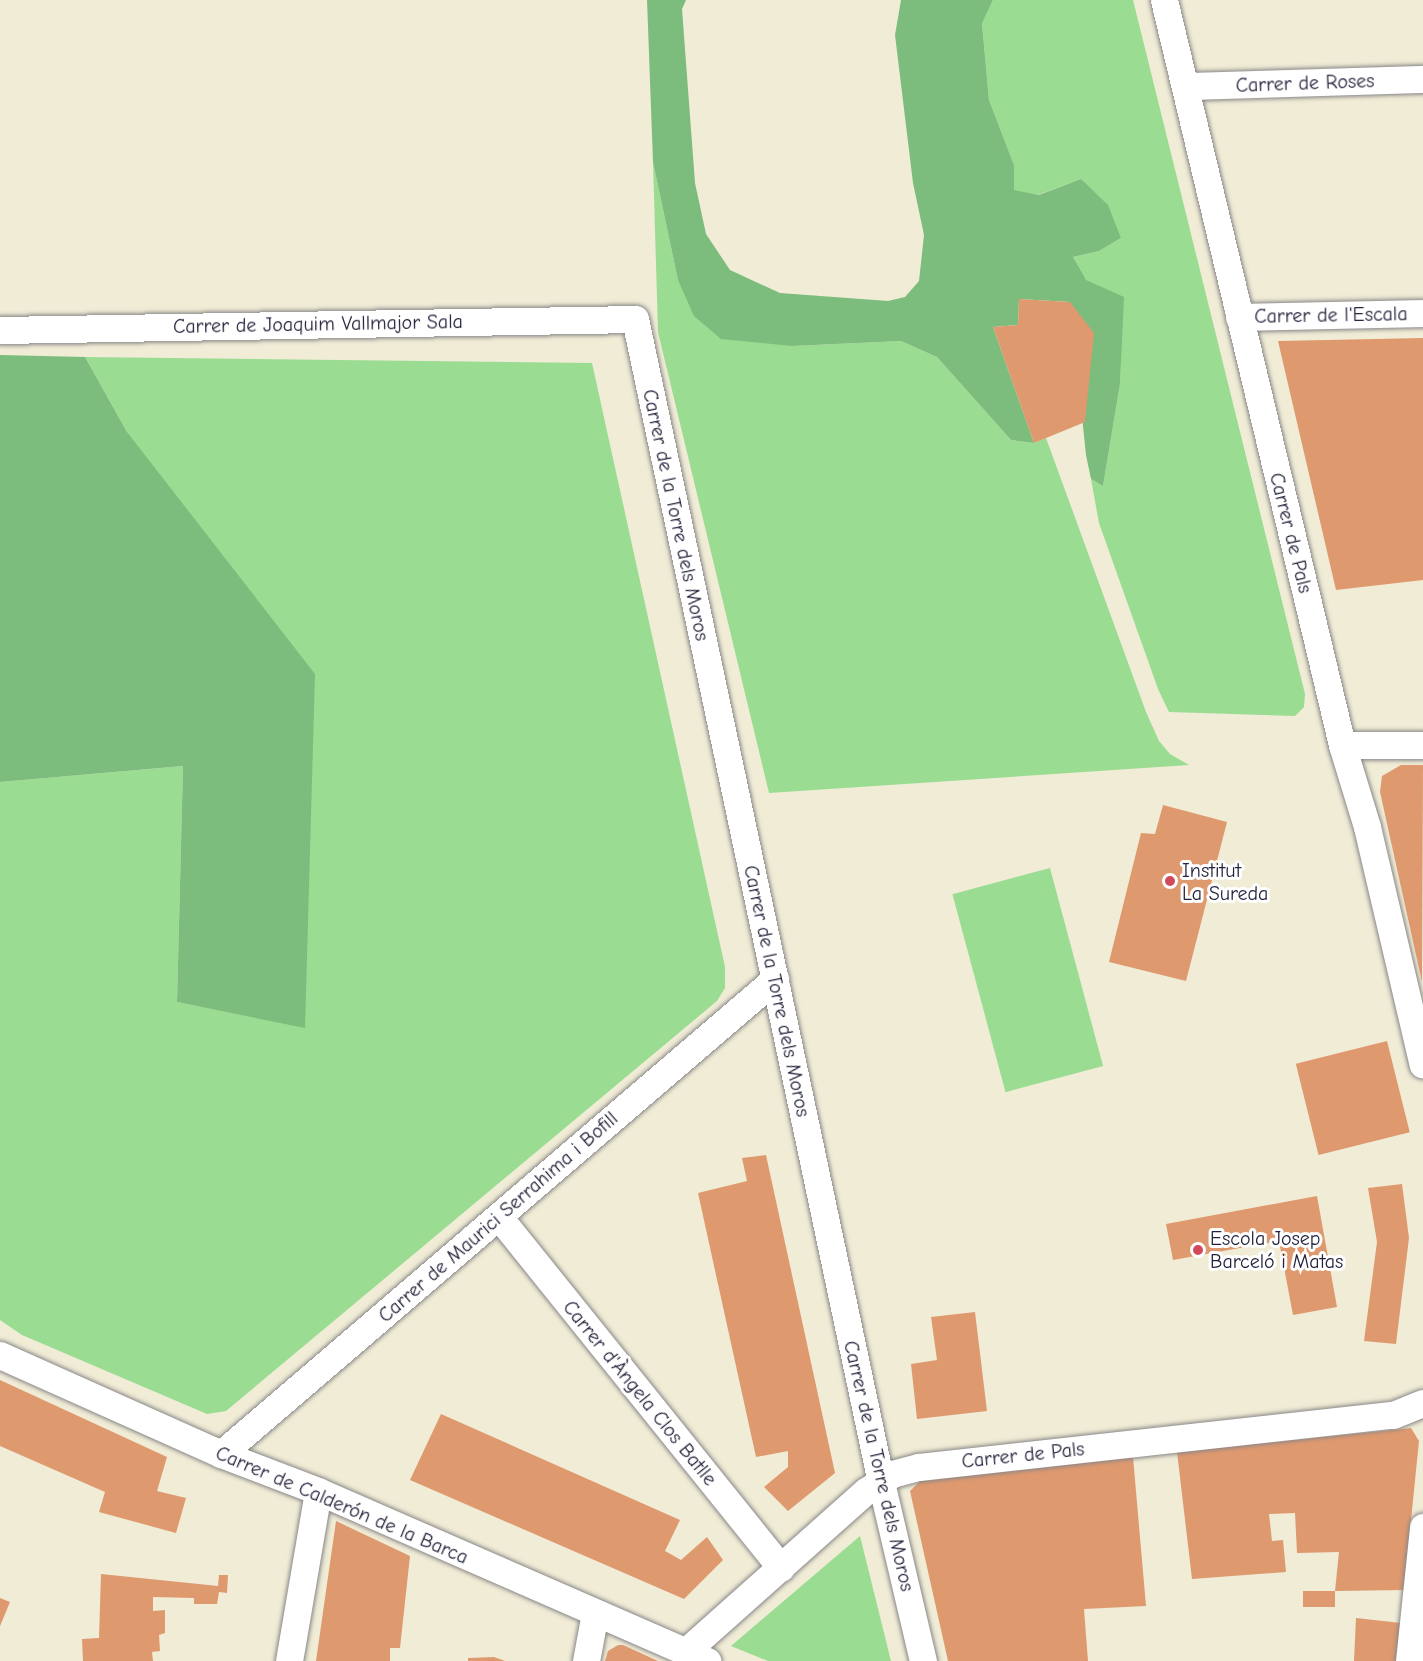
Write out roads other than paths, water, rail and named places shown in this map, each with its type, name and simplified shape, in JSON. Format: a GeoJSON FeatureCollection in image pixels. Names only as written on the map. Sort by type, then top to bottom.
{"type":"FeatureCollection","features":[{"type":"Feature","properties":{"kind":"street","name":"Carrer de Pals"},"geometry":{"type":"LineString","coordinates":[[1164,0],[1187,86],[1239,317],[1342,746],[1367,827],[1423,1065]]}},
{"type":"Feature","properties":{"kind":"street","name":"Carrer de Roses"},"geometry":{"type":"LineString","coordinates":[[1187,86],[1423,79]]}},
{"type":"Feature","properties":{"kind":"street","name":"Carrer de l'Escala"},"geometry":{"type":"LineString","coordinates":[[1239,317],[1423,313]]}},
{"type":"Feature","properties":{"kind":"street","name":"Carrer de Joaquim Vallmajor Sala"},"geometry":{"type":"LineString","coordinates":[[0,330],[635,319]]}},
{"type":"Feature","properties":{"kind":"street","name":"Carrer de la Torre dels Moros"},"geometry":{"type":"LineString","coordinates":[[635,319],[881,1482],[923,1661]]}},
{"type":"Feature","properties":{"kind":"street"},"geometry":{"type":"LineString","coordinates":[[1342,746],[1423,745]]}},
{"type":"Feature","properties":{"kind":"street","name":"Carrer de Maurici Serrahima i Bofill"},"geometry":{"type":"LineString","coordinates":[[221,1454],[775,979]]}},
{"type":"Feature","properties":{"kind":"street","name":"Carrer d'Àngela Clos Batlle"},"geometry":{"type":"LineString","coordinates":[[498,1217],[781,1568]]}},
{"type":"Feature","properties":{"kind":"street","name":"Carrer de Calderón de la Barca"},"geometry":{"type":"LineString","coordinates":[[0,1355],[221,1454],[318,1491],[696,1656]]}},
{"type":"Feature","properties":{"kind":"street","name":"Carrer de Pals"},"geometry":{"type":"LineString","coordinates":[[696,1656],[781,1568],[881,1482],[919,1467],[1393,1415],[1423,1403]]}},
{"type":"Feature","properties":{"kind":"street"},"geometry":{"type":"LineString","coordinates":[[289,1661],[318,1491]]}},
{"type":"Feature","properties":{"kind":"street"},"geometry":{"type":"LineString","coordinates":[[1409,1661],[1423,1527]]}},
{"type":"Feature","properties":{"kind":"street"},"geometry":{"type":"LineString","coordinates":[[586,1661],[595,1613]]}},
{"type":"Feature","properties":{"kind":"place","name":"Institut La Sureda"},"geometry":{"type":"Point","coordinates":[1170,881]}},
{"type":"Feature","properties":{"kind":"place","name":"Escola Josep Barceló i Matas"},"geometry":{"type":"Point","coordinates":[1198,1250]}}]}
